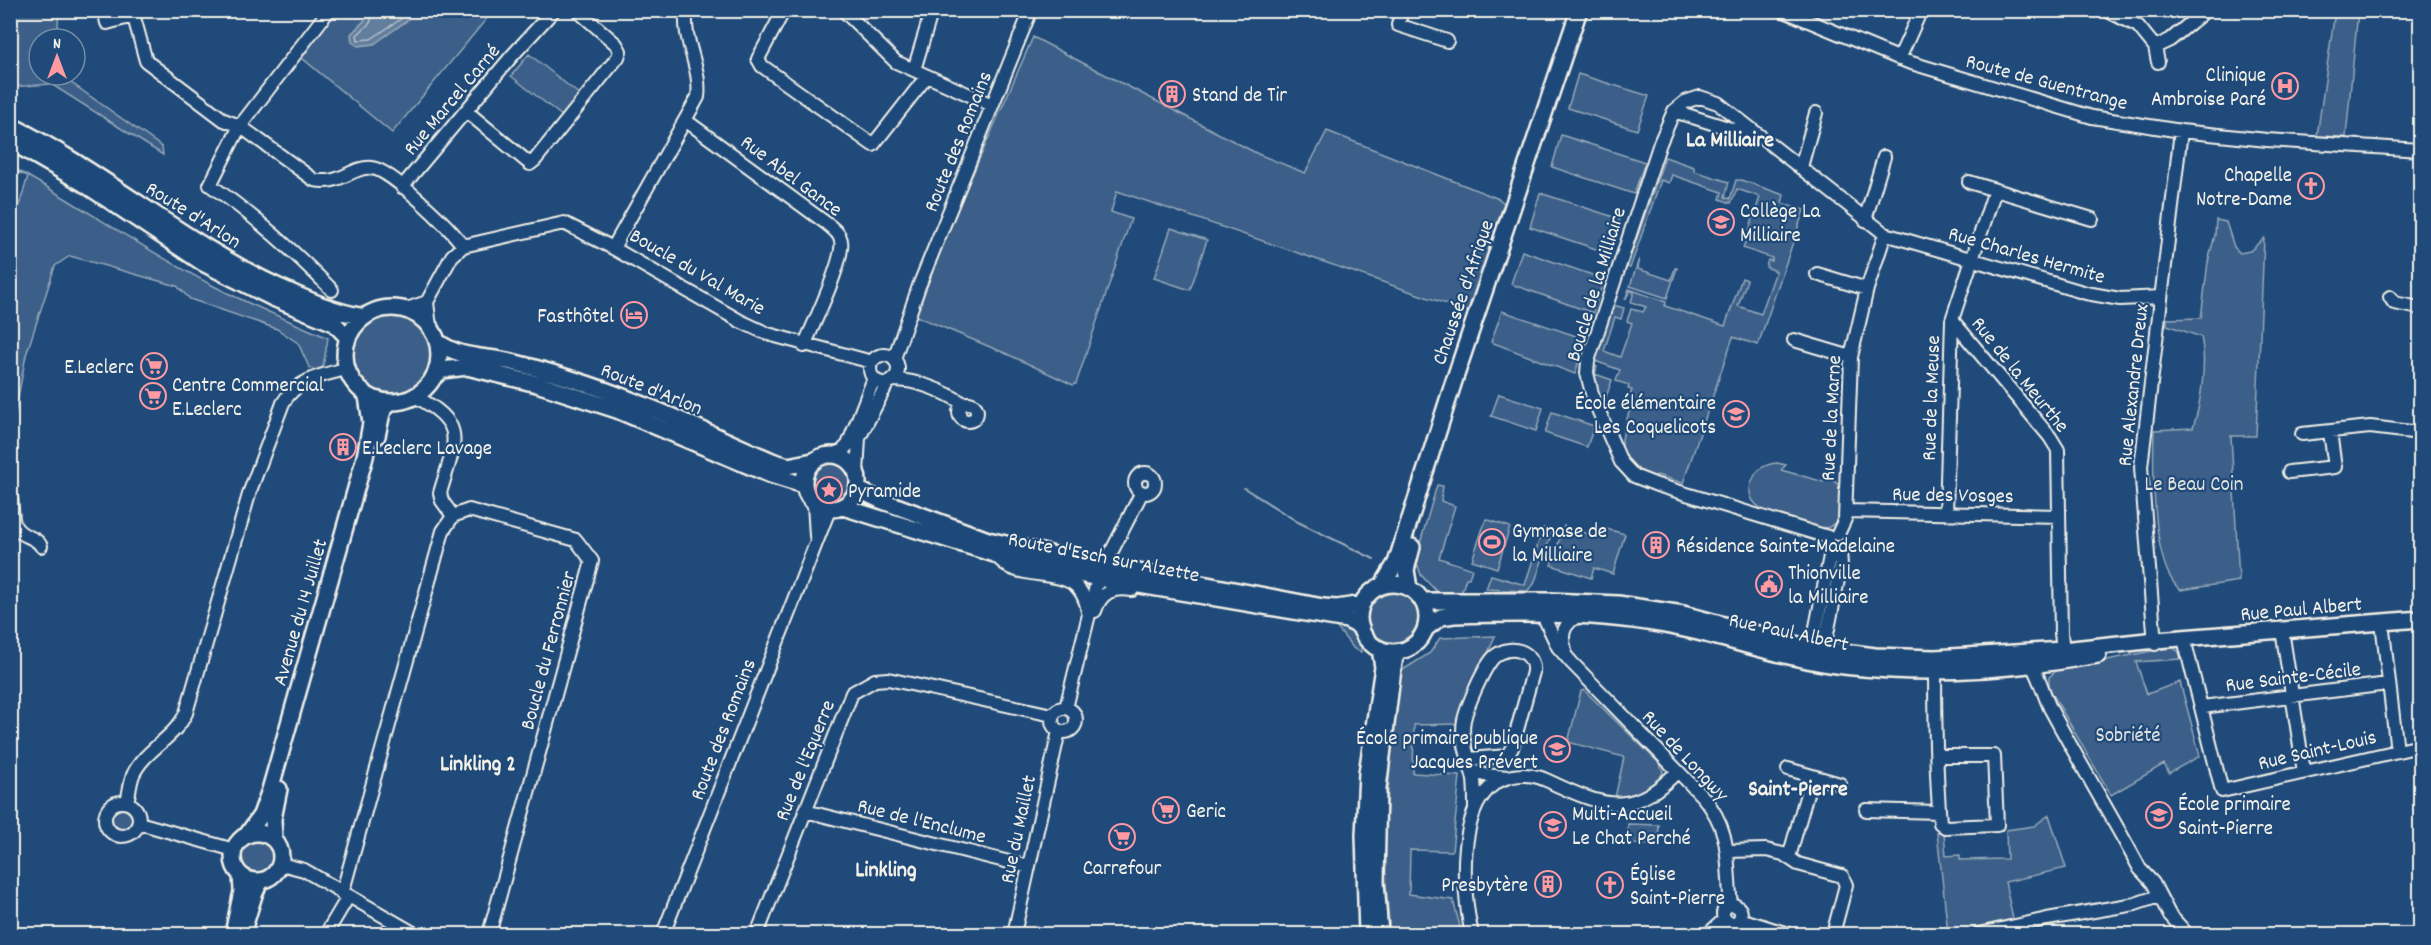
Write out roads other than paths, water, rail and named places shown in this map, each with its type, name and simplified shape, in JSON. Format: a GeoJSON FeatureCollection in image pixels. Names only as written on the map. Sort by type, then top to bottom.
{"type":"FeatureCollection","features":[{"type":"Feature","properties":{"kind":"main road","name":"Chaussée d'Afrique"},"geometry":{"type":"LineString","coordinates":[[1382,586],[1396,563],[1454,381],[1579,10]]}},
{"type":"Feature","properties":{"kind":"main road","name":"Chaussée d'Afrique"},"geometry":{"type":"LineString","coordinates":[[1409,588],[1406,564],[1588,10]]}},
{"type":"Feature","properties":{"kind":"main road","name":"Route d'Arlon"},"geometry":{"type":"LineString","coordinates":[[10,125],[69,158],[185,236],[234,264],[331,309],[365,316]]}},
{"type":"Feature","properties":{"kind":"main road","name":"Route d'Arlon"},"geometry":{"type":"LineString","coordinates":[[10,141],[83,183],[203,262],[273,298],[334,323],[348,338]]}},
{"type":"Feature","properties":{"kind":"main road"},"geometry":{"type":"LineString","coordinates":[[385,309],[404,310],[417,315],[430,327],[438,342],[440,360],[426,392],[406,401],[389,402],[367,396],[353,382],[346,369],[345,354],[348,338],[365,316],[385,309]]}},
{"type":"Feature","properties":{"kind":"main road","name":"Route d'Arlon"},"geometry":{"type":"LineString","coordinates":[[438,342],[450,351],[506,361],[601,389],[645,405],[772,461],[788,466],[813,461]]}},
{"type":"Feature","properties":{"kind":"main road","name":"Route d'Arlon"},"geometry":{"type":"LineString","coordinates":[[426,392],[442,370],[467,367],[547,387],[617,410],[771,475],[803,485]]}},
{"type":"Feature","properties":{"kind":"main road","name":"Avenue du 14 Juillet"},"geometry":{"type":"LineString","coordinates":[[247,835],[261,815],[270,789],[365,457],[371,423],[367,396]]}},
{"type":"Feature","properties":{"kind":"main road","name":"Avenue du 14 Juillet"},"geometry":{"type":"LineString","coordinates":[[274,839],[273,819],[276,800],[368,478],[382,413],[389,402]]}},
{"type":"Feature","properties":{"kind":"main road"},"geometry":{"type":"LineString","coordinates":[[831,455],[842,457],[851,464],[857,473],[857,489],[855,496],[829,507],[807,496],[803,485],[807,468],[813,461],[821,456],[831,455]]}},
{"type":"Feature","properties":{"kind":"main road"},"geometry":{"type":"LineString","coordinates":[[857,489],[880,500],[988,540],[1102,572],[1323,607],[1346,608],[1362,604]]}},
{"type":"Feature","properties":{"kind":"main road","name":"Route d'Esch sur Alzette"},"geometry":{"type":"LineString","coordinates":[[829,507],[996,556],[1102,572],[1182,593],[1347,621],[1361,627]]}},
{"type":"Feature","properties":{"kind":"main road"},"geometry":{"type":"LineString","coordinates":[[1380,934],[1376,882],[1378,788],[1393,669],[1395,657],[1416,643],[1425,629],[1427,619],[1423,601],[1409,588],[1396,584],[1382,586],[1370,593],[1362,604],[1359,616],[1361,627],[1367,639],[1380,649],[1401,651]]}},
{"type":"Feature","properties":{"kind":"main road","name":"Rue Paul Albert"},"geometry":{"type":"LineString","coordinates":[[1423,601],[1551,601],[1618,604],[1683,614],[1818,649],[1905,658],[2063,656],[2184,639],[2421,619]]}},
{"type":"Feature","properties":{"kind":"main road","name":"Rue Paul Albert"},"geometry":{"type":"LineString","coordinates":[[1425,629],[1441,617],[1454,615],[1579,615],[1630,619],[1689,630],[1804,660],[1825,663],[1935,672],[2028,658]]}},
{"type":"Feature","properties":{"kind":"main road"},"geometry":{"type":"LineString","coordinates":[[1367,934],[1364,835],[1367,773],[1383,668],[1380,649]]}},
{"type":"Feature","properties":{"kind":"main road"},"geometry":{"type":"LineString","coordinates":[[233,934],[242,891],[241,875],[234,864],[234,850],[241,839],[247,835],[261,833],[274,839],[281,850],[281,864],[273,876],[260,882],[241,875]]}},
{"type":"Feature","properties":{"kind":"main road"},"geometry":{"type":"LineString","coordinates":[[242,934],[260,882]]}},
{"type":"Feature","properties":{"kind":"street"},"geometry":{"type":"LineString","coordinates":[[104,10],[107,23],[132,13],[146,61],[224,120],[240,126],[314,180],[335,181],[359,170],[372,168],[402,187],[454,233],[463,246]]}},
{"type":"Feature","properties":{"kind":"street"},"geometry":{"type":"LineString","coordinates":[[329,10],[240,126],[210,185],[254,217],[332,290]]}},
{"type":"Feature","properties":{"kind":"street","name":"Rue Marcel Carné"},"geometry":{"type":"LineString","coordinates":[[402,187],[554,10]]}},
{"type":"Feature","properties":{"kind":"street"},"geometry":{"type":"LineString","coordinates":[[466,111],[530,164],[535,160],[611,66],[620,51],[616,44],[577,10]]}},
{"type":"Feature","properties":{"kind":"street","name":"Boucle du Val Marie"},"geometry":{"type":"LineString","coordinates":[[687,10],[685,23],[700,83],[698,97],[613,248],[740,321],[768,334],[804,345],[877,359]]}},
{"type":"Feature","properties":{"kind":"street"},"geometry":{"type":"LineString","coordinates":[[784,10],[758,59],[762,66],[873,145],[927,76]]}},
{"type":"Feature","properties":{"kind":"street"},"geometry":{"type":"LineString","coordinates":[[843,10],[896,62],[992,105]]}},
{"type":"Feature","properties":{"kind":"street"},"geometry":{"type":"LineString","coordinates":[[914,70],[932,10]]}},
{"type":"Feature","properties":{"kind":"street","name":"Route des Romains"},"geometry":{"type":"LineString","coordinates":[[857,473],[859,438],[889,381],[897,373],[896,364],[920,286],[1031,10]]}},
{"type":"Feature","properties":{"kind":"street"},"geometry":{"type":"LineString","coordinates":[[1402,10],[1398,25],[1448,41]]}},
{"type":"Feature","properties":{"kind":"street","name":"Route de Guentrange"},"geometry":{"type":"LineString","coordinates":[[1782,10],[1899,59],[2092,117],[2181,131],[2285,142],[2421,150]]}},
{"type":"Feature","properties":{"kind":"street"},"geometry":{"type":"LineString","coordinates":[[1899,59],[1921,10]]}},
{"type":"Feature","properties":{"kind":"street"},"geometry":{"type":"LineString","coordinates":[[2106,10],[2138,26],[2155,47],[2158,62]]}},
{"type":"Feature","properties":{"kind":"street"},"geometry":{"type":"LineString","coordinates":[[2155,47],[2170,40],[2206,10]]}},
{"type":"Feature","properties":{"kind":"street"},"geometry":{"type":"LineString","coordinates":[[1674,111],[1700,97],[1711,99],[1885,234]]}},
{"type":"Feature","properties":{"kind":"street"},"geometry":{"type":"LineString","coordinates":[[1674,111],[1766,140]]}},
{"type":"Feature","properties":{"kind":"street","name":"Boucle de la Milliaire"},"geometry":{"type":"LineString","coordinates":[[1674,111],[1660,143],[1588,361],[1587,373],[1593,398],[1621,462],[1634,476],[1657,485],[1833,536]]}},
{"type":"Feature","properties":{"kind":"street"},"geometry":{"type":"LineString","coordinates":[[1801,167],[1816,113]]}},
{"type":"Feature","properties":{"kind":"street","name":"Rue Abel Gance"},"geometry":{"type":"LineString","coordinates":[[685,120],[838,234],[841,240],[839,258],[804,345]]}},
{"type":"Feature","properties":{"kind":"street","name":"Rue Alexandre Dreux"},"geometry":{"type":"LineString","coordinates":[[2155,642],[2141,467],[2181,131]]}},
{"type":"Feature","properties":{"kind":"street"},"geometry":{"type":"LineString","coordinates":[[1865,220],[1884,157]]}},
{"type":"Feature","properties":{"kind":"street"},"geometry":{"type":"LineString","coordinates":[[1969,182],[2092,219]]}},
{"type":"Feature","properties":{"kind":"street","name":"Rue de la Meurthe"},"geometry":{"type":"LineString","coordinates":[[1995,190],[1952,320],[2050,437],[2058,450],[2063,656]]}},
{"type":"Feature","properties":{"kind":"street"},"geometry":{"type":"LineString","coordinates":[[430,327],[427,302],[452,256],[463,246],[564,223],[613,248]]}},
{"type":"Feature","properties":{"kind":"street","name":"Rue de la Marne"},"geometry":{"type":"LineString","coordinates":[[1833,536],[1845,519],[1846,511],[1851,357],[1867,289],[1885,234]]}},
{"type":"Feature","properties":{"kind":"street","name":"Rue Charles Hermite"},"geometry":{"type":"LineString","coordinates":[[1885,234],[2086,293],[2120,299],[2161,297]]}},
{"type":"Feature","properties":{"kind":"street"},"geometry":{"type":"LineString","coordinates":[[1817,274],[1867,289]]}},
{"type":"Feature","properties":{"kind":"street","name":"Route des Romains"},"geometry":{"type":"LineString","coordinates":[[877,359],[896,333],[920,286]]}},
{"type":"Feature","properties":{"kind":"street"},"geometry":{"type":"LineString","coordinates":[[2390,297],[2394,303],[2421,308]]}},
{"type":"Feature","properties":{"kind":"street"},"geometry":{"type":"LineString","coordinates":[[404,310],[427,302]]}},
{"type":"Feature","properties":{"kind":"street","name":"Rue de la Meuse"},"geometry":{"type":"LineString","coordinates":[[1946,513],[1952,320]]}},
{"type":"Feature","properties":{"kind":"street"},"geometry":{"type":"LineString","coordinates":[[1794,340],[1851,357]]}},
{"type":"Feature","properties":{"kind":"street"},"geometry":{"type":"LineString","coordinates":[[908,380],[896,364],[877,359],[871,371],[874,378],[883,382],[908,380],[956,398],[964,404]]}},
{"type":"Feature","properties":{"kind":"street"},"geometry":{"type":"LineString","coordinates":[[127,803],[134,774],[150,754],[181,725],[186,713],[250,491],[283,404],[291,391],[307,381],[346,369]]}},
{"type":"Feature","properties":{"kind":"street"},"geometry":{"type":"LineString","coordinates":[[831,455],[842,451],[853,435],[874,378]]}},
{"type":"Feature","properties":{"kind":"street"},"geometry":{"type":"LineString","coordinates":[[326,934],[345,896],[443,531],[453,516],[442,501],[440,493],[455,440],[453,427],[426,392]]}},
{"type":"Feature","properties":{"kind":"street"},"geometry":{"type":"LineString","coordinates":[[2302,434],[2370,428],[2421,433]]}},
{"type":"Feature","properties":{"kind":"street"},"geometry":{"type":"LineString","coordinates":[[2289,472],[2335,467],[2330,432]]}},
{"type":"Feature","properties":{"kind":"street"},"geometry":{"type":"LineString","coordinates":[[10,492],[14,505],[13,523],[16,529],[24,535],[36,538],[41,546]]}},
{"type":"Feature","properties":{"kind":"street"},"geometry":{"type":"LineString","coordinates":[[1066,708],[1102,572],[1142,492]]}},
{"type":"Feature","properties":{"kind":"street","name":"Route des Romains"},"geometry":{"type":"LineString","coordinates":[[663,934],[829,507]]}},
{"type":"Feature","properties":{"kind":"street","name":"Boucle du Ferronnier"},"geometry":{"type":"LineString","coordinates":[[453,516],[469,510],[576,540],[592,561],[489,934]]}},
{"type":"Feature","properties":{"kind":"street","name":"Rue des Vosges"},"geometry":{"type":"LineString","coordinates":[[1846,511],[2059,516]]}},
{"type":"Feature","properties":{"kind":"street"},"geometry":{"type":"LineString","coordinates":[[1825,663],[1814,642],[1836,550],[1844,546],[1844,540],[1833,536]]}},
{"type":"Feature","properties":{"kind":"street"},"geometry":{"type":"LineString","coordinates":[[996,556],[1010,567],[1075,583],[1086,598],[1089,616]]}},
{"type":"Feature","properties":{"kind":"street"},"geometry":{"type":"LineString","coordinates":[[1083,640],[1092,624],[1098,602],[1108,591],[1119,588],[1182,593]]}},
{"type":"Feature","properties":{"kind":"street","name":"Rue de Longwy"},"geometry":{"type":"LineString","coordinates":[[1543,615],[1558,647],[1715,812],[1723,829],[1728,850],[1731,905]]}},
{"type":"Feature","properties":{"kind":"street"},"geometry":{"type":"LineString","coordinates":[[1565,654],[1563,632],[1567,623],[1579,615]]}},
{"type":"Feature","properties":{"kind":"street"},"geometry":{"type":"LineString","coordinates":[[2382,622],[2397,751]]}},
{"type":"Feature","properties":{"kind":"street"},"geometry":{"type":"LineString","coordinates":[[2282,630],[2304,772]]}},
{"type":"Feature","properties":{"kind":"street"},"geometry":{"type":"LineString","coordinates":[[2184,639],[2202,707]]}},
{"type":"Feature","properties":{"kind":"street"},"geometry":{"type":"LineString","coordinates":[[1470,764],[1507,756],[1512,748],[1533,672],[1532,662],[1524,652],[1512,649],[1505,651],[1490,663],[1464,721],[1475,809],[1468,839],[1464,873],[1472,934]]}},
{"type":"Feature","properties":{"kind":"street"},"geometry":{"type":"LineString","coordinates":[[1804,660],[1818,649]]}},
{"type":"Feature","properties":{"kind":"street"},"geometry":{"type":"LineString","coordinates":[[2028,658],[2042,692],[2140,869],[2153,883],[2169,914],[2187,934]]}},
{"type":"Feature","properties":{"kind":"street"},"geometry":{"type":"LineString","coordinates":[[1935,672],[1937,756],[1940,823],[1945,827],[1997,825],[1994,756],[1937,756]]}},
{"type":"Feature","properties":{"kind":"street","name":"Rue de l'Equerre"},"geometry":{"type":"LineString","coordinates":[[757,934],[852,693],[875,680],[888,679],[1052,715]]}},
{"type":"Feature","properties":{"kind":"street","name":"Rue Sainte-Cécile"},"geometry":{"type":"LineString","coordinates":[[2202,707],[2388,684]]}},
{"type":"Feature","properties":{"kind":"street","name":"Rue Saint-Louis"},"geometry":{"type":"LineString","coordinates":[[2202,707],[2222,791],[2421,746]]}},
{"type":"Feature","properties":{"kind":"street"},"geometry":{"type":"LineString","coordinates":[[1066,708],[1074,714],[1075,723],[1069,730],[1059,731],[1053,726],[1052,715],[1058,709],[1066,708]]}},
{"type":"Feature","properties":{"kind":"street","name":"Rue du Maillet"},"geometry":{"type":"LineString","coordinates":[[1014,934],[1059,731]]}},
{"type":"Feature","properties":{"kind":"street"},"geometry":{"type":"LineString","coordinates":[[1470,764],[1484,775],[1533,776],[1593,800],[1621,803],[1631,802],[1652,794],[1678,771]]}},
{"type":"Feature","properties":{"kind":"street"},"geometry":{"type":"LineString","coordinates":[[1788,769],[1840,784]]}},
{"type":"Feature","properties":{"kind":"street"},"geometry":{"type":"LineString","coordinates":[[1789,857],[1812,776]]}},
{"type":"Feature","properties":{"kind":"street"},"geometry":{"type":"LineString","coordinates":[[1475,809],[1489,789],[1509,777]]}},
{"type":"Feature","properties":{"kind":"street"},"geometry":{"type":"LineString","coordinates":[[122,802],[127,803],[137,811],[139,823],[134,832],[122,836],[114,834],[107,826],[106,815],[112,806],[122,802]]}},
{"type":"Feature","properties":{"kind":"street"},"geometry":{"type":"LineString","coordinates":[[1866,810],[1939,812]]}},
{"type":"Feature","properties":{"kind":"street","name":"Rue de l'Enclume"},"geometry":{"type":"LineString","coordinates":[[805,811],[1029,867]]}},
{"type":"Feature","properties":{"kind":"street"},"geometry":{"type":"LineString","coordinates":[[139,823],[234,850]]}},
{"type":"Feature","properties":{"kind":"street"},"geometry":{"type":"LineString","coordinates":[[1728,850],[1766,850],[1789,857],[1798,864],[1837,874],[1845,880],[1845,891],[1833,934]]}},
{"type":"Feature","properties":{"kind":"street"},"geometry":{"type":"LineString","coordinates":[[281,864],[304,870],[345,896],[415,934]]}},
{"type":"Feature","properties":{"kind":"street"},"geometry":{"type":"LineString","coordinates":[[1979,934],[2047,919],[2135,904],[2159,896]]}},
{"type":"Feature","properties":{"kind":"street"},"geometry":{"type":"LineString","coordinates":[[1725,920],[1724,911],[1731,905],[1739,908],[1740,919]]}},
{"type":"Feature","properties":{"kind":"street"},"geometry":{"type":"LineString","coordinates":[[1725,920],[1733,923],[1740,919],[1788,934]]}},
{"type":"Feature","properties":{"kind":"street"},"geometry":{"type":"LineString","coordinates":[[1708,934],[1725,920]]}},
{"type":"Feature","properties":{"kind":"water"},"geometry":{"type":"Polygon","coordinates":[[[369,11],[405,11],[408,20],[374,44],[358,46],[352,42],[351,34],[365,20],[369,11]]]}},
{"type":"Feature","properties":{"kind":"waterway"},"geometry":{"type":"LineString","coordinates":[[1244,488],[1298,522],[1374,559]]}},
{"type":"Feature","properties":{"kind":"place","name":"Clinique Ambroise Paré"},"geometry":{"type":"Point","coordinates":[2285,86]}},
{"type":"Feature","properties":{"kind":"place","name":"Stand de Tir"},"geometry":{"type":"Point","coordinates":[1172,94]}},
{"type":"Feature","properties":{"kind":"place","name":"Chapelle Notre-Dame"},"geometry":{"type":"Point","coordinates":[2311,186]}},
{"type":"Feature","properties":{"kind":"place","name":"Collège La Milliaire"},"geometry":{"type":"Point","coordinates":[1721,222]}},
{"type":"Feature","properties":{"kind":"place","name":"Fasthôtel"},"geometry":{"type":"Point","coordinates":[634,315]}},
{"type":"Feature","properties":{"kind":"place","name":"E.Leclerc"},"geometry":{"type":"Point","coordinates":[154,366]}},
{"type":"Feature","properties":{"kind":"place","name":"Centre Commercial E.Leclerc"},"geometry":{"type":"Point","coordinates":[153,396]}},
{"type":"Feature","properties":{"kind":"place","name":"École élémentaire Les Coquelicots"},"geometry":{"type":"Point","coordinates":[1736,414]}},
{"type":"Feature","properties":{"kind":"place","name":"E.Leclerc Lavage"},"geometry":{"type":"Point","coordinates":[343,447]}},
{"type":"Feature","properties":{"kind":"place","name":"Pyramide"},"geometry":{"type":"Point","coordinates":[829,490]}},
{"type":"Feature","properties":{"kind":"place","name":"Gymnase de la Milliaire"},"geometry":{"type":"Point","coordinates":[1492,542]}},
{"type":"Feature","properties":{"kind":"place","name":"Résidence Sainte-Madelaine"},"geometry":{"type":"Point","coordinates":[1656,545]}},
{"type":"Feature","properties":{"kind":"place","name":"Thionville la Milliaire"},"geometry":{"type":"Point","coordinates":[1769,584]}},
{"type":"Feature","properties":{"kind":"place","name":"École primaire publique Jacques Prévert"},"geometry":{"type":"Point","coordinates":[1557,749]}},
{"type":"Feature","properties":{"kind":"place","name":"Geric"},"geometry":{"type":"Point","coordinates":[1166,810]}},
{"type":"Feature","properties":{"kind":"place","name":"École primaire Saint-Pierre"},"geometry":{"type":"Point","coordinates":[2159,815]}},
{"type":"Feature","properties":{"kind":"place","name":"Multi-Accueil Le Chat Perché"},"geometry":{"type":"Point","coordinates":[1553,825]}},
{"type":"Feature","properties":{"kind":"place","name":"Carrefour"},"geometry":{"type":"Point","coordinates":[1122,837]}},
{"type":"Feature","properties":{"kind":"place","name":"Presbytère"},"geometry":{"type":"Point","coordinates":[1548,884]}},
{"type":"Feature","properties":{"kind":"place","name":"Église Saint-Pierre"},"geometry":{"type":"Point","coordinates":[1610,885]}},
{"type":"Feature","properties":{"kind":"district","name":"La Milliaire"},"geometry":{"type":"Point","coordinates":[1730,138]}},
{"type":"Feature","properties":{"kind":"district","name":"Linkling 2"},"geometry":{"type":"Point","coordinates":[478,762]}},
{"type":"Feature","properties":{"kind":"district","name":"Saint-Pierre"},"geometry":{"type":"Point","coordinates":[1798,787]}},
{"type":"Feature","properties":{"kind":"district","name":"Linkling"},"geometry":{"type":"Point","coordinates":[886,868]}},
{"type":"Feature","properties":{"kind":"park label","name":"Le Beau Coin"},"geometry":{"type":"Point","coordinates":[2194,483]}},
{"type":"Feature","properties":{"kind":"park label","name":"Sobriété"},"geometry":{"type":"Point","coordinates":[2128,734]}}]}
